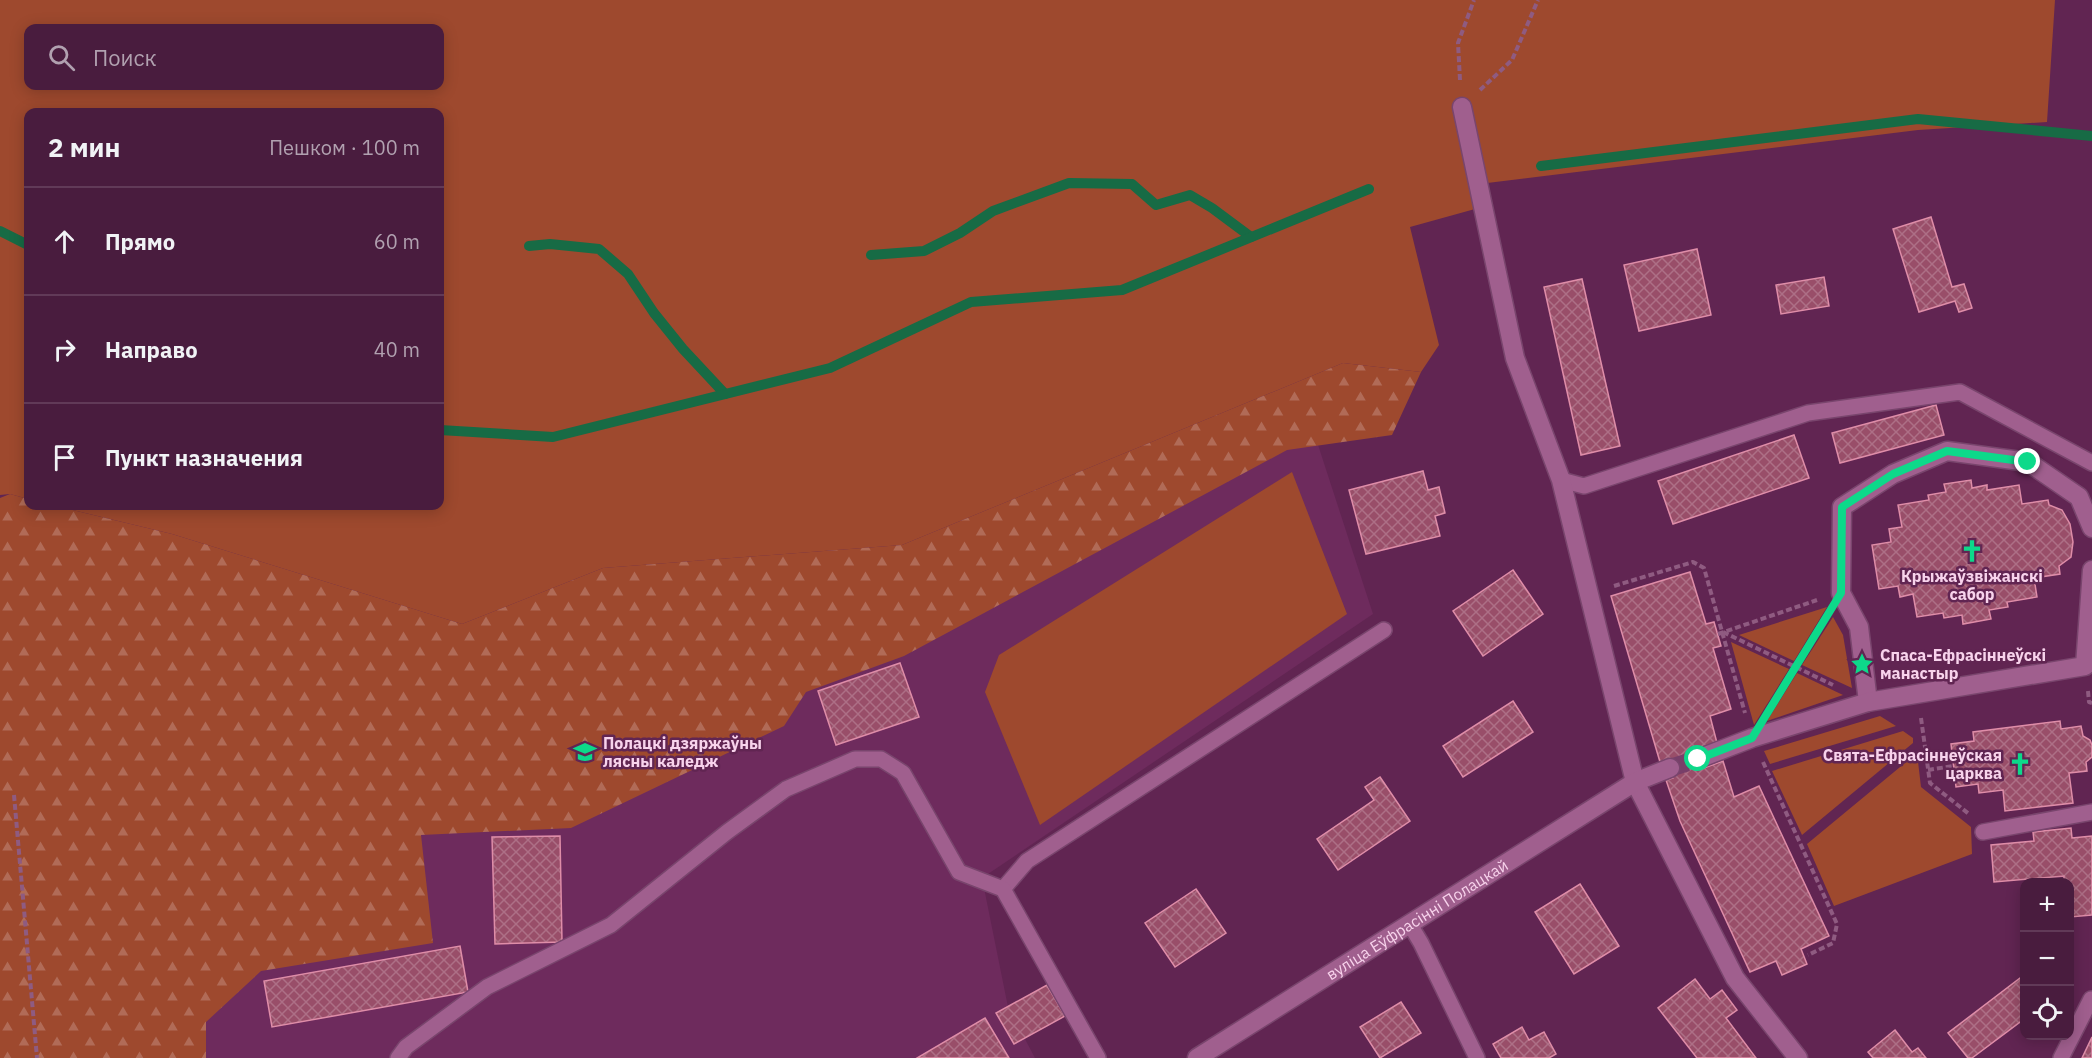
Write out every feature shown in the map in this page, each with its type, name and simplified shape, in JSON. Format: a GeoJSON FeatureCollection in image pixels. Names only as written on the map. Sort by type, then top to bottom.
{"type":"FeatureCollection","features":[{"type":"Feature","properties":{"kind":"street"},"geometry":{"type":"LineString","coordinates":[[1462,108],[1515,358],[1561,480],[1635,782],[1735,978],[1798,1058]]}},
{"type":"Feature","properties":{"kind":"street"},"geometry":{"type":"LineString","coordinates":[[1868,702],[1859,627],[1841,593],[1842,507],[1893,474],[1947,451],[2028,462],[2079,497],[2092,528]]}},
{"type":"Feature","properties":{"kind":"street"},"geometry":{"type":"LineString","coordinates":[[1698,759],[1752,738],[1868,702],[2085,666],[2092,570]]}},
{"type":"Feature","properties":{"kind":"street","name":"вуліца Еўфрасінні Полацкай"},"geometry":{"type":"LineString","coordinates":[[1197,1058],[1635,782],[1670,768]]}},
{"type":"Feature","properties":{"kind":"lane"},"geometry":{"type":"LineString","coordinates":[[1561,480],[1584,486],[1808,413],[1960,392],[2092,463]]}},
{"type":"Feature","properties":{"kind":"lane"},"geometry":{"type":"LineString","coordinates":[[1003,889],[1027,861],[1384,630]]}},
{"type":"Feature","properties":{"kind":"lane"},"geometry":{"type":"LineString","coordinates":[[398,1058],[406,1047],[487,987],[611,925],[727,832],[786,789],[855,759],[882,759],[903,773],[959,872],[1003,889],[1098,1058]]}},
{"type":"Feature","properties":{"kind":"lane"},"geometry":{"type":"LineString","coordinates":[[1983,832],[2092,812]]}},
{"type":"Feature","properties":{"kind":"lane"},"geometry":{"type":"LineString","coordinates":[[1408,923],[1421,943],[1476,1058]]}},
{"type":"Feature","properties":{"kind":"lane"},"geometry":{"type":"LineString","coordinates":[[2061,1058],[2091,999]]}},
{"type":"Feature","properties":{"kind":"path"},"geometry":{"type":"LineString","coordinates":[[1462,108],[1458,43],[1474,0]]}},
{"type":"Feature","properties":{"kind":"path"},"geometry":{"type":"LineString","coordinates":[[1462,108],[1512,60],[1538,0]]}},
{"type":"Feature","properties":{"kind":"path"},"geometry":{"type":"LineString","coordinates":[[1841,593],[1720,633],[1868,702]]}},
{"type":"Feature","properties":{"kind":"path"},"geometry":{"type":"LineString","coordinates":[[1752,738],[1841,593]]}},
{"type":"Feature","properties":{"kind":"path"},"geometry":{"type":"LineString","coordinates":[[1918,693],[1930,783],[1980,823],[1983,832]]}},
{"type":"Feature","properties":{"kind":"path"},"geometry":{"type":"LineString","coordinates":[[1928,770],[1953,766]]}},
{"type":"Feature","properties":{"kind":"path"},"geometry":{"type":"LineString","coordinates":[[14,795],[38,1058]]}},
{"type":"Feature","properties":{"kind":"shaded area","name":"Полацкі дзяржаўны лясны каледж"},"geometry":{"type":"Polygon","coordinates":[[[1308,414],[1373,614],[982,878],[1008,1007],[1035,1058],[0,1058],[802,625],[1308,414]]]}},
{"type":"Feature","properties":{"kind":"green space"},"geometry":{"type":"Polygon","coordinates":[[[0,0],[2055,0],[2047,122],[1918,130],[1471,185],[1475,209],[1410,227],[1439,345],[1421,372],[1343,363],[902,545],[603,568],[462,624],[172,534],[73,510],[444,510],[444,108],[24,108],[24,498],[10,494],[0,495],[0,0]]]}},
{"type":"Feature","properties":{"kind":"green space"},"geometry":{"type":"Polygon","coordinates":[[[1343,363],[1421,372],[1392,435],[1287,450],[904,656],[806,692],[784,726],[571,828],[421,835],[433,943],[261,971],[206,1022],[206,1058],[0,1058],[0,498],[10,494],[24,498],[24,510],[73,510],[172,534],[462,624],[603,568],[902,545],[1343,363]]]}},
{"type":"Feature","properties":{"kind":"green space"},"geometry":{"type":"Polygon","coordinates":[[[1292,472],[1347,614],[1040,825],[985,692],[999,655],[1292,472]]]}},
{"type":"Feature","properties":{"kind":"green space"},"geometry":{"type":"Polygon","coordinates":[[[1827,607],[1794,661],[1739,635],[1827,607]]]}},
{"type":"Feature","properties":{"kind":"green space"},"geometry":{"type":"Polygon","coordinates":[[[1833,617],[1843,635],[1852,688],[1802,665],[1833,617]]]}},
{"type":"Feature","properties":{"kind":"green space"},"geometry":{"type":"Polygon","coordinates":[[[1731,642],[1789,669],[1754,725],[1731,642]]]}},
{"type":"Feature","properties":{"kind":"green space"},"geometry":{"type":"Polygon","coordinates":[[[1797,673],[1843,695],[1767,721],[1797,673]]]}},
{"type":"Feature","properties":{"kind":"green space"},"geometry":{"type":"Polygon","coordinates":[[[1880,716],[1896,726],[1770,764],[1764,751],[1880,716]]]}},
{"type":"Feature","properties":{"kind":"green space"},"geometry":{"type":"Polygon","coordinates":[[[1903,731],[1913,738],[1913,743],[1802,835],[1772,771],[1903,731]]]}},
{"type":"Feature","properties":{"kind":"green space"},"geometry":{"type":"Polygon","coordinates":[[[1917,753],[1921,787],[1971,827],[1972,854],[1834,906],[1807,844],[1917,753]]]}},
{"type":"Feature","properties":{"kind":"building"},"geometry":{"type":"Polygon","coordinates":[[[1931,217],[1952,287],[1964,284],[1972,308],[1959,312],[1955,301],[1919,312],[1893,229],[1931,217]]]}},
{"type":"Feature","properties":{"kind":"building"},"geometry":{"type":"Polygon","coordinates":[[[1697,249],[1711,315],[1639,331],[1624,265],[1697,249]]]}},
{"type":"Feature","properties":{"kind":"building"},"geometry":{"type":"Polygon","coordinates":[[[1824,277],[1829,306],[1781,314],[1776,285],[1824,277]]]}},
{"type":"Feature","properties":{"kind":"building"},"geometry":{"type":"Polygon","coordinates":[[[1582,279],[1620,446],[1581,455],[1544,287],[1582,279]]]}},
{"type":"Feature","properties":{"kind":"building"},"geometry":{"type":"Polygon","coordinates":[[[1936,405],[1944,435],[1840,463],[1832,433],[1936,405]]]}},
{"type":"Feature","properties":{"kind":"building"},"geometry":{"type":"Polygon","coordinates":[[[1794,435],[1809,478],[1673,524],[1658,481],[1794,435]]]}},
{"type":"Feature","properties":{"kind":"building"},"geometry":{"type":"Polygon","coordinates":[[[1423,471],[1428,490],[1439,487],[1445,513],[1435,516],[1440,536],[1366,554],[1349,490],[1423,471]]]}},
{"type":"Feature","properties":{"kind":"building","name":"Крыжаўзвіжанскі сабор"},"geometry":{"type":"Polygon","coordinates":[[[1971,480],[1972,488],[1987,485],[1987,490],[2019,485],[2022,504],[2048,500],[2049,505],[2062,510],[2070,524],[2073,542],[2071,557],[2059,566],[2060,574],[2034,578],[2037,597],[2007,602],[2008,607],[1989,610],[1991,619],[1963,624],[1962,615],[1944,618],[1943,613],[1917,617],[1913,594],[1900,597],[1898,586],[1879,589],[1872,545],[1891,542],[1889,529],[1902,527],[1898,505],[1929,500],[1928,495],[1946,492],[1944,484],[1971,480]]]}},
{"type":"Feature","properties":{"kind":"building"},"geometry":{"type":"Polygon","coordinates":[[[1513,570],[1543,614],[1483,656],[1453,611],[1513,570]]]}},
{"type":"Feature","properties":{"kind":"building"},"geometry":{"type":"Polygon","coordinates":[[[1690,572],[1706,624],[1714,622],[1721,646],[1713,648],[1731,709],[1710,716],[1717,743],[1695,750],[1701,769],[1723,761],[1734,797],[1759,786],[1829,936],[1801,949],[1807,964],[1782,975],[1776,961],[1750,972],[1680,821],[1666,780],[1673,778],[1668,759],[1660,762],[1611,596],[1690,572]]]}},
{"type":"Feature","properties":{"kind":"building"},"geometry":{"type":"Polygon","coordinates":[[[900,663],[919,717],[836,745],[818,691],[900,663]]]}},
{"type":"Feature","properties":{"kind":"building"},"geometry":{"type":"Polygon","coordinates":[[[1513,701],[1533,732],[1463,777],[1443,746],[1513,701]]]}},
{"type":"Feature","properties":{"kind":"building","name":"Свята-Ефрасіннеўская царква"},"geometry":{"type":"Polygon","coordinates":[[[2060,721],[2061,729],[2081,726],[2083,736],[2090,740],[2092,745],[2092,757],[2086,762],[2087,771],[2069,773],[2073,803],[2005,811],[2003,790],[1979,793],[1978,784],[1956,787],[1951,744],[1974,741],[1973,732],[2060,721]]]}},
{"type":"Feature","properties":{"kind":"building"},"geometry":{"type":"Polygon","coordinates":[[[1380,777],[1410,821],[1338,870],[1317,839],[1374,800],[1365,787],[1380,777]]]}},
{"type":"Feature","properties":{"kind":"building"},"geometry":{"type":"Polygon","coordinates":[[[2071,828],[2072,838],[2092,836],[2092,915],[2074,917],[2074,878],[2064,878],[2064,876],[2020,878],[1994,882],[1991,845],[2034,841],[2033,832],[2071,828]]]}},
{"type":"Feature","properties":{"kind":"building"},"geometry":{"type":"Polygon","coordinates":[[[560,836],[562,942],[495,944],[492,837],[560,836]]]}},
{"type":"Feature","properties":{"kind":"building"},"geometry":{"type":"Polygon","coordinates":[[[1580,884],[1619,946],[1574,974],[1535,912],[1580,884]]]}},
{"type":"Feature","properties":{"kind":"building"},"geometry":{"type":"Polygon","coordinates":[[[1196,889],[1226,933],[1175,967],[1145,923],[1196,889]]]}},
{"type":"Feature","properties":{"kind":"building"},"geometry":{"type":"Polygon","coordinates":[[[460,946],[468,992],[272,1027],[264,981],[460,946]]]}},
{"type":"Feature","properties":{"kind":"building"},"geometry":{"type":"Polygon","coordinates":[[[2020,978],[2020,1022],[1972,1058],[1968,1058],[1948,1033],[2020,978]]]}},
{"type":"Feature","properties":{"kind":"building"},"geometry":{"type":"Polygon","coordinates":[[[1695,979],[1710,999],[1722,990],[1737,1010],[1726,1018],[1756,1058],[1697,1058],[1658,1008],[1695,979]]]}},
{"type":"Feature","properties":{"kind":"building"},"geometry":{"type":"Polygon","coordinates":[[[1047,985],[1065,1016],[1014,1044],[996,1013],[1047,985]]]}},
{"type":"Feature","properties":{"kind":"building"},"geometry":{"type":"Polygon","coordinates":[[[1401,1002],[1421,1033],[1380,1058],[1360,1027],[1401,1002]]]}},
{"type":"Feature","properties":{"kind":"building"},"geometry":{"type":"Polygon","coordinates":[[[985,1018],[1009,1058],[917,1058],[985,1018]]]}},
{"type":"Feature","properties":{"kind":"building"},"geometry":{"type":"Polygon","coordinates":[[[1522,1027],[1529,1040],[1544,1032],[1556,1054],[1549,1058],[1501,1058],[1493,1044],[1522,1027]]]}},
{"type":"Feature","properties":{"kind":"building"},"geometry":{"type":"Polygon","coordinates":[[[1895,1030],[1912,1052],[1918,1048],[1926,1058],[1873,1058],[1868,1052],[1895,1030]]]}},
{"type":"Feature","properties":{"kind":"building"},"geometry":{"type":"Polygon","coordinates":[[[2092,1037],[2092,1058],[2082,1058],[2092,1037]]]}},
{"type":"Feature","properties":{"kind":"waterway"},"geometry":{"type":"LineString","coordinates":[[1541,166],[1918,119],[2092,136]]}},
{"type":"Feature","properties":{"kind":"waterway"},"geometry":{"type":"LineString","coordinates":[[871,255],[924,251],[960,233],[993,211],[1069,183],[1132,184],[1156,205],[1190,195],[1251,237]]}},
{"type":"Feature","properties":{"kind":"waterway"},"geometry":{"type":"LineString","coordinates":[[444,430],[553,437],[830,368],[971,302],[1122,290],[1369,189]]}},
{"type":"Feature","properties":{"kind":"waterway"},"geometry":{"type":"LineString","coordinates":[[0,231],[24,243]]}},
{"type":"Feature","properties":{"kind":"waterway"},"geometry":{"type":"LineString","coordinates":[[529,246],[550,244],[599,249],[628,274],[654,313],[683,349],[725,394]]}},
{"type":"Feature","properties":{"kind":"tunnel"},"geometry":{"type":"LineString","coordinates":[[1670,768],[1698,759]]}},
{"type":"Feature","properties":{"kind":"place","name":"Крыжаўзвіжанскі сабор"},"geometry":{"type":"Point","coordinates":[1972,551]}},
{"type":"Feature","properties":{"kind":"place","name":"Спаса-Ефрасіннеўскі манастыр"},"geometry":{"type":"Point","coordinates":[1862,664]}},
{"type":"Feature","properties":{"kind":"place","name":"Полацкі дзяржаўны лясны каледж"},"geometry":{"type":"Point","coordinates":[585,752]}},
{"type":"Feature","properties":{"kind":"place","name":"Свята-Ефрасіннеўская царква"},"geometry":{"type":"Point","coordinates":[2020,764]}},
{"type":"Feature","properties":{"kind":"route"},"geometry":{"type":"LineString","coordinates":[[1698,759],[1752,738],[1841,593],[1842,507],[1893,474],[1947,451],[2028,462]]}}]}
